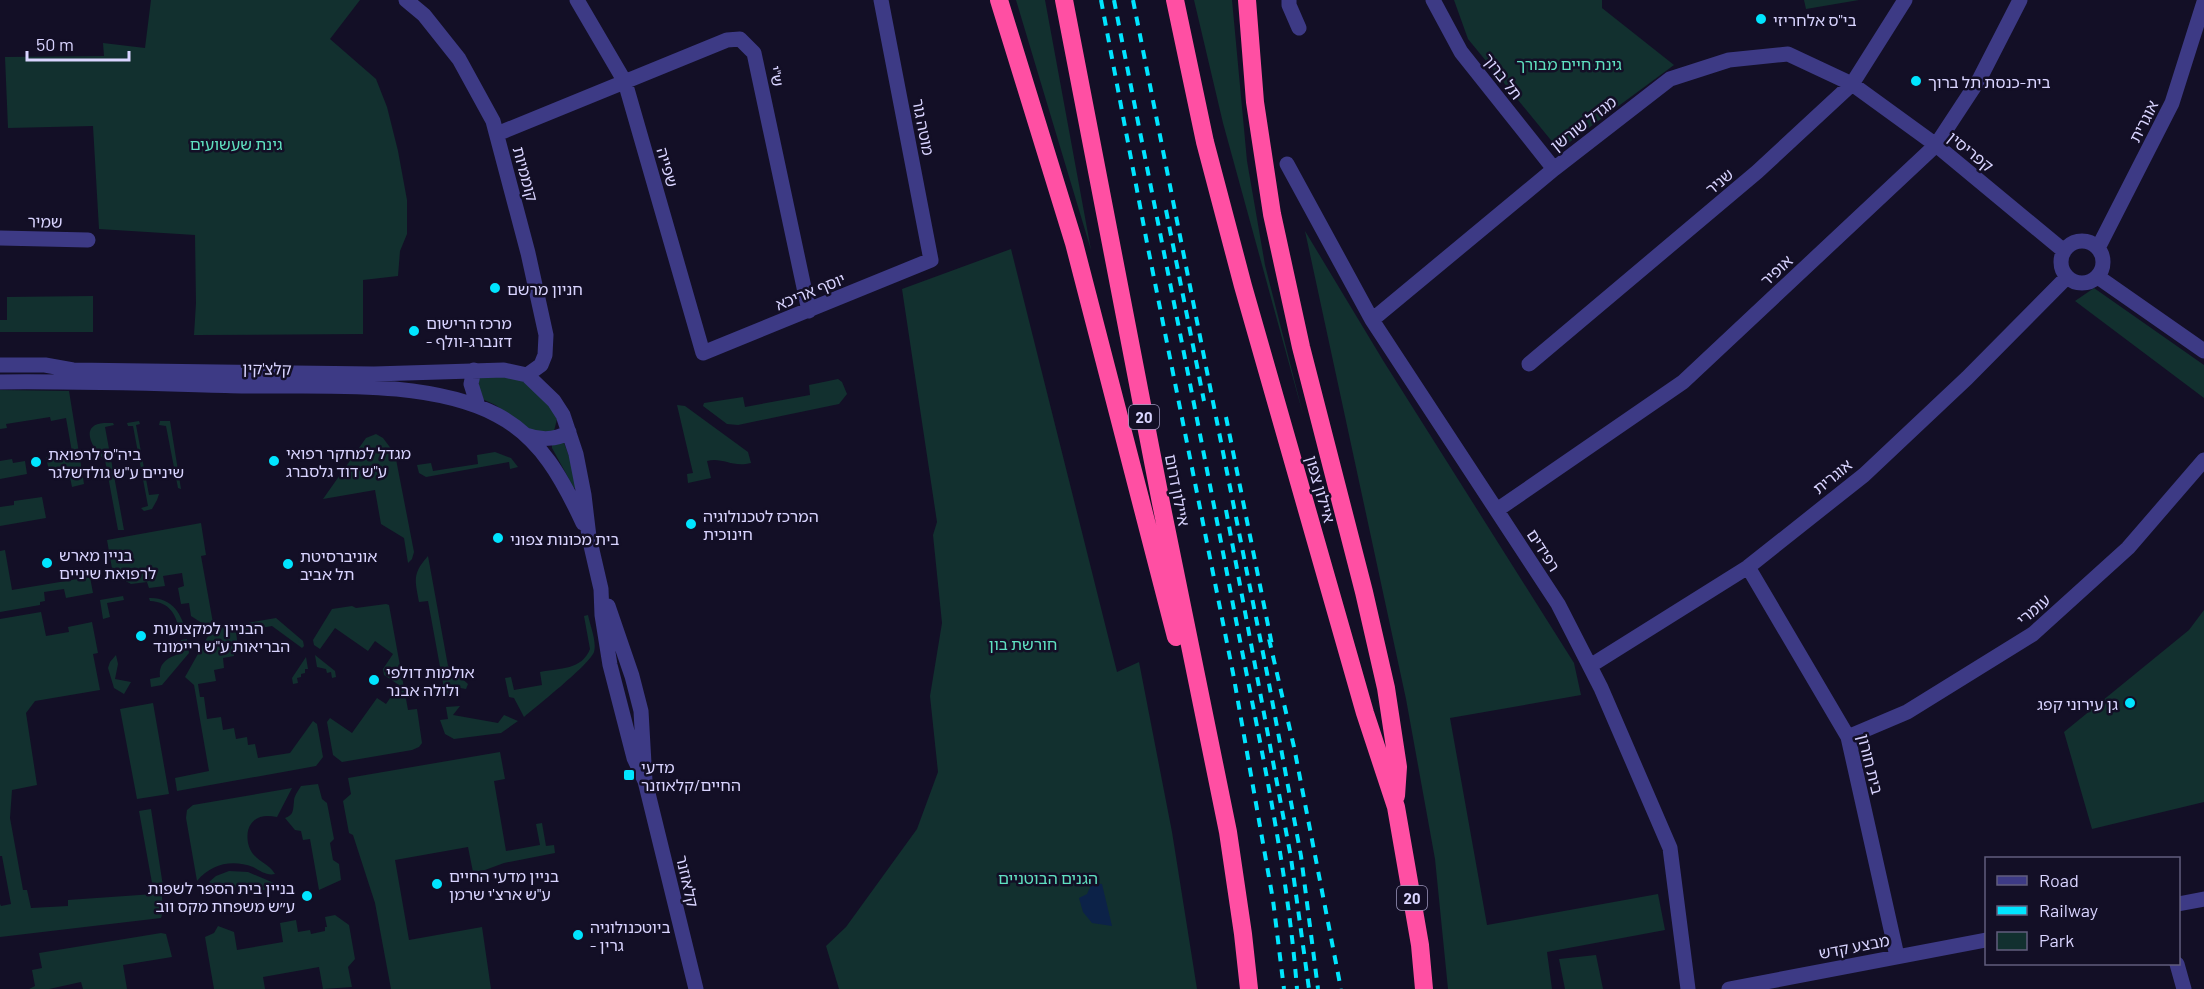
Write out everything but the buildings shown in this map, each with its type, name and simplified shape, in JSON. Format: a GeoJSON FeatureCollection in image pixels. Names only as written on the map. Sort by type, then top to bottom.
{"type":"FeatureCollection","features":[{"type":"Feature","properties":{"kind":"highway"},"geometry":{"type":"LineString","coordinates":[[993,0],[1017,56]]}},
{"type":"Feature","properties":{"kind":"highway"},"geometry":{"type":"LineString","coordinates":[[999,0],[1074,243],[1228,832]]}},
{"type":"Feature","properties":{"kind":"highway","name":"איילון דרום"},"geometry":{"type":"LineString","coordinates":[[1064,0],[1165,526],[1228,832],[1249,989]]}},
{"type":"Feature","properties":{"kind":"highway","name":"איילון צפון"},"geometry":{"type":"LineString","coordinates":[[1175,0],[1205,142],[1243,286],[1365,713],[1396,807],[1420,945],[1424,989]]}},
{"type":"Feature","properties":{"kind":"highway"},"geometry":{"type":"LineString","coordinates":[[1247,0],[1255,102],[1272,214],[1301,347],[1364,592],[1386,688],[1398,767],[1396,807]]}},
{"type":"Feature","properties":{"kind":"street","name":"קוממיות"},"geometry":{"type":"LineString","coordinates":[[406,0],[424,15],[459,59],[493,121],[528,253],[546,335],[545,355],[541,364],[526,375]]}},
{"type":"Feature","properties":{"kind":"street","name":"שפייה"},"geometry":{"type":"LineString","coordinates":[[577,0],[624,82],[703,352]]}},
{"type":"Feature","properties":{"kind":"street","name":"מוטה גור"},"geometry":{"type":"LineString","coordinates":[[881,0],[931,260]]}},
{"type":"Feature","properties":{"kind":"street"},"geometry":{"type":"LineString","coordinates":[[1289,0],[1299,28]]}},
{"type":"Feature","properties":{"kind":"street","name":"תל ברוך"},"geometry":{"type":"LineString","coordinates":[[1433,0],[1461,52],[1554,169]]}},
{"type":"Feature","properties":{"kind":"street","name":"שניר"},"geometry":{"type":"LineString","coordinates":[[1529,364],[1757,172],[1852,84],[1905,0]]}},
{"type":"Feature","properties":{"kind":"street","name":"אופיר"},"geometry":{"type":"LineString","coordinates":[[1497,510],[1683,382],[1936,145],[1980,78],[2020,0]]}},
{"type":"Feature","properties":{"kind":"street","name":"אוגרית"},"geometry":{"type":"LineString","coordinates":[[2098,248],[2172,104],[2204,2]]}},
{"type":"Feature","properties":{"kind":"street","name":"ש\"י"},"geometry":{"type":"LineString","coordinates":[[497,134],[727,39],[740,39],[754,53],[809,311]]}},
{"type":"Feature","properties":{"kind":"street","name":"מגדל שורשן"},"geometry":{"type":"LineString","coordinates":[[1372,320],[1554,169],[1670,79],[1729,60],[1788,54],[1852,84]]}},
{"type":"Feature","properties":{"kind":"street","name":"קפריסין"},"geometry":{"type":"LineString","coordinates":[[1852,84],[1936,145],[2064,251]]}},
{"type":"Feature","properties":{"kind":"street","name":"רפידים"},"geometry":{"type":"LineString","coordinates":[[1287,164],[1372,320],[1558,604],[1601,688],[1670,848],[1688,989]]}},
{"type":"Feature","properties":{"kind":"street","name":"שמיר"},"geometry":{"type":"LineString","coordinates":[[0,238],[88,240]]}},
{"type":"Feature","properties":{"kind":"street"},"geometry":{"type":"LineString","coordinates":[[2080,241],[2093,244],[2098,248],[2103,266],[2098,277],[2086,283],[2079,283],[2067,277],[2061,265],[2064,251],[2068,246],[2080,241]]}},
{"type":"Feature","properties":{"kind":"street","name":"יוסף אריכא"},"geometry":{"type":"LineString","coordinates":[[703,352],[931,260]]}},
{"type":"Feature","properties":{"kind":"street","name":"אוגרית"},"geometry":{"type":"LineString","coordinates":[[1590,666],[1748,567],[1864,474],[1967,378],[2067,277]]}},
{"type":"Feature","properties":{"kind":"street"},"geometry":{"type":"LineString","coordinates":[[2098,277],[2204,351]]}},
{"type":"Feature","properties":{"kind":"street","name":"קלצ'קין"},"geometry":{"type":"LineString","coordinates":[[0,365],[45,366],[74,370],[374,374],[504,370],[526,375]]}},
{"type":"Feature","properties":{"kind":"street"},"geometry":{"type":"LineString","coordinates":[[474,370],[471,384],[478,406]]}},
{"type":"Feature","properties":{"kind":"street","name":"קלאוזנר"},"geometry":{"type":"LineString","coordinates":[[526,375],[554,401],[563,415],[569,432],[581,476],[589,537],[601,589],[632,676],[641,711],[645,781],[696,989]]}},
{"type":"Feature","properties":{"kind":"street","name":"קלצ'קין"},"geometry":{"type":"LineString","coordinates":[[0,382],[405,390],[442,396],[478,406],[499,416],[524,434]]}},
{"type":"Feature","properties":{"kind":"street"},"geometry":{"type":"LineString","coordinates":[[524,434],[537,439],[547,439],[569,432]]}},
{"type":"Feature","properties":{"kind":"street","name":"קלאוזנר"},"geometry":{"type":"LineString","coordinates":[[524,434],[561,476],[589,537]]}},
{"type":"Feature","properties":{"kind":"street","name":"עומרי"},"geometry":{"type":"LineString","coordinates":[[1848,737],[1907,712],[2033,634],[2128,548],[2204,460]]}},
{"type":"Feature","properties":{"kind":"street","name":"בית חורון"},"geometry":{"type":"LineString","coordinates":[[1748,567],[1848,737],[1897,956]]}},
{"type":"Feature","properties":{"kind":"street"},"geometry":{"type":"LineString","coordinates":[[2180,904],[2204,899]]}},
{"type":"Feature","properties":{"kind":"street","name":"מבצע קדש"},"geometry":{"type":"LineString","coordinates":[[1729,989],[1985,940]]}},
{"type":"Feature","properties":{"kind":"street"},"geometry":{"type":"LineString","coordinates":[[2178,965],[2184,989]]}},
{"type":"Feature","properties":{"kind":"green space","name":"גינת שעשועים"},"geometry":{"type":"Polygon","coordinates":[[[151,0],[360,0],[330,39],[376,79],[387,107],[407,200],[407,234],[400,251],[398,276],[363,280],[363,334],[194,335],[195,235],[99,229],[93,126],[8,128],[5,57],[104,56],[103,43],[145,48],[151,0]]]}},
{"type":"Feature","properties":{"kind":"green space"},"geometry":{"type":"Polygon","coordinates":[[[1016,0],[1045,0],[1091,250],[1016,0]]]}},
{"type":"Feature","properties":{"kind":"green space"},"geometry":{"type":"Polygon","coordinates":[[[1194,0],[1232,0],[1247,161],[1265,265],[1304,418],[1223,123],[1194,0]]]}},
{"type":"Feature","properties":{"kind":"green space","name":"גינת חיים מבורך"},"geometry":{"type":"Polygon","coordinates":[[[1454,0],[1602,0],[1602,8],[1674,65],[1559,150],[1468,39],[1454,0]]]}},
{"type":"Feature","properties":{"kind":"green space"},"geometry":{"type":"Polygon","coordinates":[[[1804,0],[1859,0],[1806,9],[1804,0]]]}},
{"type":"Feature","properties":{"kind":"green space"},"geometry":{"type":"Polygon","coordinates":[[[1305,231],[1384,362],[1574,663],[1581,695],[1450,718],[1487,925],[1658,894],[1665,930],[1547,952],[1552,989],[1448,989],[1435,859],[1406,699],[1305,231]]]}},
{"type":"Feature","properties":{"kind":"green space"},"geometry":{"type":"Polygon","coordinates":[[[1011,249],[1117,672],[1139,662],[1172,832],[1197,989],[839,989],[826,946],[846,927],[917,829],[938,772],[930,696],[942,623],[933,535],[937,522],[902,289],[1011,249]]]}},
{"type":"Feature","properties":{"kind":"green space"},"geometry":{"type":"Polygon","coordinates":[[[2094,288],[2204,365],[2204,398],[2075,301],[2094,288]]]}},
{"type":"Feature","properties":{"kind":"green space"},"geometry":{"type":"Polygon","coordinates":[[[93,296],[93,332],[0,332],[0,320],[7,320],[7,297],[93,296]]]}},
{"type":"Feature","properties":{"kind":"green space"},"geometry":{"type":"Polygon","coordinates":[[[478,373],[519,375],[558,415],[554,431],[540,433],[533,430],[479,398],[478,373]]]}},
{"type":"Feature","properties":{"kind":"green space"},"geometry":{"type":"Polygon","coordinates":[[[838,379],[842,382],[847,394],[839,404],[738,425],[727,424],[703,406],[704,403],[743,397],[745,407],[810,395],[809,385],[838,379]]]}},
{"type":"Feature","properties":{"kind":"green space"},"geometry":{"type":"Polygon","coordinates":[[[0,390],[69,391],[84,484],[72,487],[68,467],[49,471],[46,457],[72,452],[66,418],[51,421],[50,417],[6,424],[7,428],[0,429],[0,390]]]}},
{"type":"Feature","properties":{"kind":"green space"},"geometry":{"type":"Polygon","coordinates":[[[677,405],[685,406],[748,452],[751,463],[707,461],[711,478],[688,483],[687,474],[693,473],[677,405]]]}},
{"type":"Feature","properties":{"kind":"green space"},"geometry":{"type":"Polygon","coordinates":[[[139,421],[140,424],[136,425],[149,495],[159,494],[152,509],[144,511],[141,508],[148,506],[133,426],[128,426],[127,423],[139,421]]]}},
{"type":"Feature","properties":{"kind":"green space"},"geometry":{"type":"Polygon","coordinates":[[[160,421],[170,421],[181,489],[178,488],[166,426],[159,425],[160,421]]]}},
{"type":"Feature","properties":{"kind":"green space"},"geometry":{"type":"Polygon","coordinates":[[[104,423],[114,425],[105,427],[124,530],[118,530],[105,460],[90,439],[92,428],[104,423]]]}},
{"type":"Feature","properties":{"kind":"green space"},"geometry":{"type":"Polygon","coordinates":[[[376,434],[383,438],[395,454],[414,552],[408,563],[404,538],[381,524],[375,490],[323,499],[366,438],[376,434]]]}},
{"type":"Feature","properties":{"kind":"green space"},"geometry":{"type":"Polygon","coordinates":[[[563,440],[576,488],[552,448],[552,444],[563,440]]]}},
{"type":"Feature","properties":{"kind":"green space"},"geometry":{"type":"Polygon","coordinates":[[[495,452],[511,458],[518,467],[510,469],[509,462],[426,477],[419,473],[417,465],[431,463],[433,471],[478,464],[477,455],[495,452]]]}},
{"type":"Feature","properties":{"kind":"green space"},"geometry":{"type":"Polygon","coordinates":[[[12,459],[13,463],[25,461],[27,474],[0,479],[0,461],[12,459]]]}},
{"type":"Feature","properties":{"kind":"green space"},"geometry":{"type":"Polygon","coordinates":[[[42,497],[46,518],[0,526],[0,507],[14,505],[14,501],[42,497]]]}},
{"type":"Feature","properties":{"kind":"green space"},"geometry":{"type":"Polygon","coordinates":[[[201,523],[206,555],[201,556],[213,623],[205,625],[191,616],[189,603],[181,604],[178,588],[184,586],[182,573],[163,576],[165,586],[149,588],[147,582],[131,584],[113,574],[107,540],[201,523]]]}},
{"type":"Feature","properties":{"kind":"green space"},"geometry":{"type":"Polygon","coordinates":[[[5,550],[12,590],[90,577],[93,593],[66,598],[64,589],[44,592],[45,601],[40,602],[40,605],[0,612],[0,551],[5,550]]]}},
{"type":"Feature","properties":{"kind":"green space"},"geometry":{"type":"Polygon","coordinates":[[[428,556],[448,666],[468,684],[466,689],[455,687],[456,695],[445,694],[428,601],[419,602],[416,588],[417,573],[428,556]]]}},
{"type":"Feature","properties":{"kind":"green space"},"geometry":{"type":"Polygon","coordinates":[[[123,596],[124,600],[107,603],[110,617],[103,619],[100,600],[123,596]]]}},
{"type":"Feature","properties":{"kind":"green space"},"geometry":{"type":"Polygon","coordinates":[[[149,598],[164,600],[175,608],[182,619],[186,633],[180,634],[177,621],[167,607],[150,601],[149,598]]]}},
{"type":"Feature","properties":{"kind":"green space"},"geometry":{"type":"Polygon","coordinates":[[[389,605],[408,710],[417,709],[422,743],[412,750],[342,762],[333,755],[327,722],[330,718],[352,733],[377,698],[386,704],[399,685],[384,675],[383,669],[393,654],[375,641],[368,651],[335,628],[320,649],[314,645],[313,640],[332,609],[389,605]]]}},
{"type":"Feature","properties":{"kind":"green space"},"geometry":{"type":"Polygon","coordinates":[[[2204,610],[2204,802],[2092,829],[2064,732],[2189,630],[2204,610]]]}},
{"type":"Feature","properties":{"kind":"green space"},"geometry":{"type":"Polygon","coordinates":[[[41,612],[46,636],[69,632],[68,627],[92,622],[98,653],[93,654],[100,690],[35,701],[26,713],[37,785],[12,790],[10,818],[23,890],[27,890],[31,908],[68,906],[68,900],[154,894],[139,811],[151,809],[163,886],[161,918],[0,937],[0,904],[1,906],[11,904],[2,856],[0,856],[0,619],[41,612]]]}},
{"type":"Feature","properties":{"kind":"green space"},"geometry":{"type":"Polygon","coordinates":[[[588,615],[595,643],[594,652],[574,675],[524,717],[514,698],[509,697],[505,678],[511,677],[514,690],[542,685],[540,672],[570,667],[582,661],[590,649],[584,616],[588,615]]]}},
{"type":"Feature","properties":{"kind":"green space"},"geometry":{"type":"Polygon","coordinates":[[[276,618],[303,641],[304,646],[302,648],[272,626],[236,632],[238,647],[233,648],[234,656],[223,658],[224,668],[214,670],[216,681],[198,684],[200,697],[204,697],[207,719],[221,717],[223,730],[234,728],[236,739],[247,737],[248,745],[255,744],[258,758],[290,753],[313,721],[317,724],[323,757],[316,766],[177,791],[175,778],[209,771],[194,685],[185,677],[212,629],[276,618]]]}},
{"type":"Feature","properties":{"kind":"green space"},"geometry":{"type":"Polygon","coordinates":[[[187,639],[189,653],[162,685],[151,687],[150,679],[160,677],[161,667],[166,660],[183,653],[181,640],[187,639]]]}},
{"type":"Feature","properties":{"kind":"green space"},"geometry":{"type":"Polygon","coordinates":[[[116,655],[118,664],[115,679],[131,682],[124,694],[114,688],[108,668],[116,655]]]}},
{"type":"Feature","properties":{"kind":"green space"},"geometry":{"type":"Polygon","coordinates":[[[315,655],[335,671],[336,677],[332,678],[331,672],[327,673],[326,669],[317,667],[315,655]]]}},
{"type":"Feature","properties":{"kind":"green space"},"geometry":{"type":"Polygon","coordinates":[[[306,657],[308,669],[305,669],[305,673],[297,678],[298,683],[293,684],[292,678],[306,657]]]}},
{"type":"Feature","properties":{"kind":"green space"},"geometry":{"type":"Polygon","coordinates":[[[153,703],[169,794],[137,799],[120,709],[153,703]]]}},
{"type":"Feature","properties":{"kind":"green space"},"geometry":{"type":"Polygon","coordinates":[[[460,706],[453,715],[498,723],[504,715],[518,721],[501,733],[454,739],[445,734],[440,720],[448,719],[446,707],[460,706]]]}},
{"type":"Feature","properties":{"kind":"green space"},"geometry":{"type":"Polygon","coordinates":[[[500,752],[505,779],[494,781],[506,851],[540,845],[536,824],[542,823],[546,846],[554,845],[555,853],[473,872],[468,847],[395,860],[409,940],[482,927],[491,989],[391,989],[375,903],[353,835],[349,833],[343,801],[351,794],[348,778],[500,752]]]}},
{"type":"Feature","properties":{"kind":"green space"},"geometry":{"type":"Polygon","coordinates":[[[318,784],[322,799],[327,803],[334,839],[330,843],[333,860],[339,864],[341,880],[319,890],[310,839],[303,840],[301,831],[295,830],[285,818],[292,814],[295,797],[301,786],[318,784]]]}},
{"type":"Feature","properties":{"kind":"green space"},"geometry":{"type":"Polygon","coordinates":[[[292,788],[277,817],[259,817],[253,821],[247,836],[253,854],[275,874],[266,874],[253,867],[230,863],[215,867],[197,881],[186,818],[187,810],[193,805],[292,788]]]}},
{"type":"Feature","properties":{"kind":"green space"},"geometry":{"type":"Polygon","coordinates":[[[229,871],[248,872],[274,883],[264,890],[235,887],[226,891],[209,882],[216,876],[229,871]]]}},
{"type":"Feature","properties":{"kind":"green space"},"geometry":{"type":"Polygon","coordinates":[[[335,915],[349,925],[355,959],[348,967],[352,987],[323,989],[319,967],[263,977],[265,989],[214,989],[205,937],[214,933],[218,926],[234,932],[237,950],[283,942],[280,923],[296,920],[298,932],[310,930],[311,934],[325,931],[327,927],[325,917],[335,915]]]}},
{"type":"Feature","properties":{"kind":"green space"},"geometry":{"type":"Polygon","coordinates":[[[166,934],[172,957],[123,965],[127,989],[83,989],[81,982],[49,989],[29,989],[35,986],[32,970],[42,968],[39,953],[166,934]]]}},
{"type":"Feature","properties":{"kind":"green space"},"geometry":{"type":"Polygon","coordinates":[[[1596,955],[1603,989],[1565,989],[1559,959],[1596,955]]]}},
{"type":"Feature","properties":{"kind":"water"},"geometry":{"type":"Polygon","coordinates":[[[1092,883],[1102,884],[1112,926],[1092,923],[1083,912],[1079,898],[1087,894],[1092,883]]]}},
{"type":"Feature","properties":{"kind":"railway"},"geometry":{"type":"LineString","coordinates":[[1101,0],[1233,673],[1273,900],[1284,989]]}},
{"type":"Feature","properties":{"kind":"railway"},"geometry":{"type":"LineString","coordinates":[[1114,0],[1271,801],[1286,895],[1297,989]]}},
{"type":"Feature","properties":{"kind":"railway"},"geometry":{"type":"LineString","coordinates":[[1133,0],[1267,673],[1301,856],[1318,989]]}},
{"type":"Feature","properties":{"kind":"railway"},"geometry":{"type":"LineString","coordinates":[[1166,210],[1204,401]]}},
{"type":"Feature","properties":{"kind":"railway"},"geometry":{"type":"LineString","coordinates":[[1226,417],[1272,645]]}},
{"type":"Feature","properties":{"kind":"railway"},"geometry":{"type":"LineString","coordinates":[[1226,510],[1291,858],[1309,989]]}},
{"type":"Feature","properties":{"kind":"railway"},"geometry":{"type":"LineString","coordinates":[[1269,639],[1294,747],[1341,989]]}},
{"type":"Feature","properties":{"kind":"place","name":"בי\"ס אלחריזי"},"geometry":{"type":"Point","coordinates":[1761,19]}},
{"type":"Feature","properties":{"kind":"place","name":"בית-כנסת תל ברוך"},"geometry":{"type":"Point","coordinates":[1916,81]}},
{"type":"Feature","properties":{"kind":"place","name":"חניון מרשם"},"geometry":{"type":"Point","coordinates":[495,288]}},
{"type":"Feature","properties":{"kind":"place","name":"מרכז הרישום - דזנברג-וולף"},"geometry":{"type":"Point","coordinates":[414,331]}},
{"type":"Feature","properties":{"kind":"place","name":"מגדל למחקר רפואי ע\"ש דוד גלסברג"},"geometry":{"type":"Point","coordinates":[274,461]}},
{"type":"Feature","properties":{"kind":"place","name":"ביה\"ס לרפואת שיניים ע\"ש גולדשלגר"},"geometry":{"type":"Point","coordinates":[36,462]}},
{"type":"Feature","properties":{"kind":"place","name":"המרכז לטכנולוגיה חינוכית"},"geometry":{"type":"Point","coordinates":[691,524]}},
{"type":"Feature","properties":{"kind":"place","name":"בית מכונות צפוני"},"geometry":{"type":"Point","coordinates":[498,538]}},
{"type":"Feature","properties":{"kind":"place","name":"בניין מארש לרפואת שיניים"},"geometry":{"type":"Point","coordinates":[47,563]}},
{"type":"Feature","properties":{"kind":"place","name":"אוניברסיטת תל אביב"},"geometry":{"type":"Point","coordinates":[288,564]}},
{"type":"Feature","properties":{"kind":"place","name":"הבניין למקצועות הבריאות ע\"ש ריימונד"},"geometry":{"type":"Point","coordinates":[141,636]}},
{"type":"Feature","properties":{"kind":"place","name":"אולמות דולפי ולולה אבנר"},"geometry":{"type":"Point","coordinates":[374,680]}},
{"type":"Feature","properties":{"kind":"place","name":"גן עירוני קפג"},"geometry":{"type":"Point","coordinates":[2130,703]}},
{"type":"Feature","properties":{"kind":"place","name":"מדעי החיים/קלאוזנר"},"geometry":{"type":"Point","coordinates":[629,775]}},
{"type":"Feature","properties":{"kind":"place","name":"בניין מדעי החיים ע\"ש ארצ'י שרמן"},"geometry":{"type":"Point","coordinates":[437,884]}},
{"type":"Feature","properties":{"kind":"place","name":"בניין בית הספר לשפות ע״ש משפחת מקס ווב"},"geometry":{"type":"Point","coordinates":[307,896]}},
{"type":"Feature","properties":{"kind":"place","name":"ביוטכנולוגיה - גרין"},"geometry":{"type":"Point","coordinates":[578,935]}},
{"type":"Feature","properties":{"kind":"park label","name":"חורשת בון"},"geometry":{"type":"Point","coordinates":[1023,643]}},
{"type":"Feature","properties":{"kind":"park label","name":"הגנים הבוטניים"},"geometry":{"type":"Point","coordinates":[1048,877]}}]}
